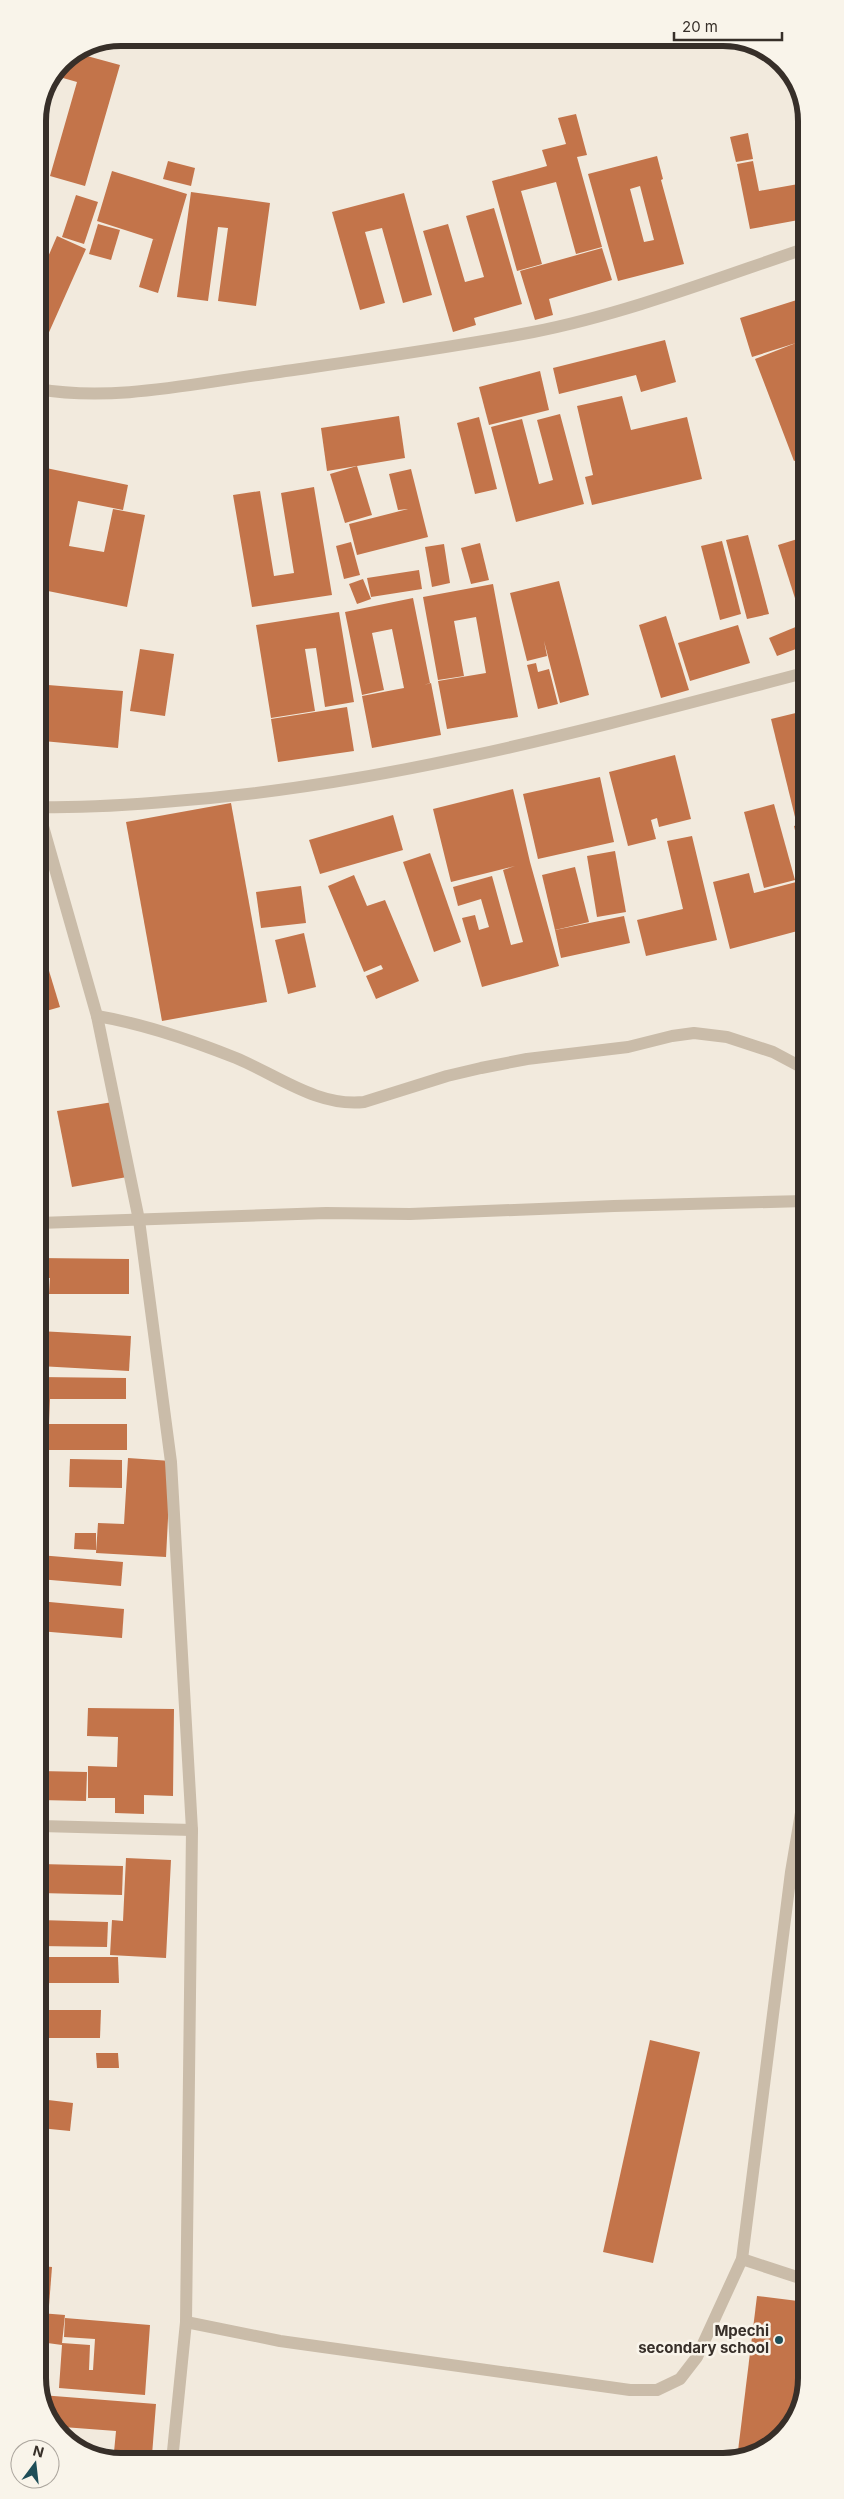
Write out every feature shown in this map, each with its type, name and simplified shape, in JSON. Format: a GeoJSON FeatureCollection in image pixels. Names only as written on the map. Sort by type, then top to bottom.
{"type":"FeatureCollection","features":[{"type":"Feature","properties":{"kind":"street"},"geometry":{"type":"LineString","coordinates":[[46,390],[105,392],[197,383],[534,332],[604,314],[798,251]]}},
{"type":"Feature","properties":{"kind":"street"},"geometry":{"type":"LineString","coordinates":[[46,808],[80,808],[238,797],[392,774],[529,742],[798,675]]}},
{"type":"Feature","properties":{"kind":"street"},"geometry":{"type":"LineString","coordinates":[[46,836],[97,1016],[139,1220],[172,1462],[192,1830],[186,2322],[173,2453]]}},
{"type":"Feature","properties":{"kind":"street"},"geometry":{"type":"LineString","coordinates":[[97,1016],[159,1030],[236,1058],[312,1095],[350,1103],[364,1102],[447,1076],[518,1060],[591,1053],[694,1033],[727,1037],[773,1052],[798,1065]]}},
{"type":"Feature","properties":{"kind":"street"},"geometry":{"type":"LineString","coordinates":[[46,1223],[326,1213],[410,1214],[798,1201]]}},
{"type":"Feature","properties":{"kind":"street"},"geometry":{"type":"LineString","coordinates":[[46,1826],[192,1830]]}},
{"type":"Feature","properties":{"kind":"street"},"geometry":{"type":"LineString","coordinates":[[186,2322],[280,2341],[560,2382],[630,2390],[657,2390],[680,2379],[697,2357],[742,2260],[791,1872],[798,1830]]}},
{"type":"Feature","properties":{"kind":"street"},"geometry":{"type":"LineString","coordinates":[[742,2260],[798,2278]]}},
{"type":"Feature","properties":{"kind":"building"},"geometry":{"type":"Polygon","coordinates":[[[86,56],[120,65],[85,186],[50,176],[77,82],[61,77],[68,68],[86,56]]]}},
{"type":"Feature","properties":{"kind":"building"},"geometry":{"type":"Polygon","coordinates":[[[576,114],[587,155],[577,157],[602,247],[576,254],[556,182],[521,191],[542,264],[517,271],[492,181],[547,166],[542,150],[566,144],[558,118],[576,114]]]}},
{"type":"Feature","properties":{"kind":"building"},"geometry":{"type":"Polygon","coordinates":[[[748,133],[753,159],[736,162],[730,137],[748,133]]]}},
{"type":"Feature","properties":{"kind":"building"},"geometry":{"type":"Polygon","coordinates":[[[657,156],[663,179],[661,180],[684,264],[618,281],[588,174],[657,156]],[[640,186],[630,189],[644,242],[654,240],[640,186]]]}},
{"type":"Feature","properties":{"kind":"building"},"geometry":{"type":"Polygon","coordinates":[[[168,161],[195,168],[191,186],[163,179],[168,161]]]}},
{"type":"Feature","properties":{"kind":"building"},"geometry":{"type":"Polygon","coordinates":[[[753,161],[759,191],[798,184],[798,220],[750,229],[737,164],[753,161]]]}},
{"type":"Feature","properties":{"kind":"building"},"geometry":{"type":"Polygon","coordinates":[[[112,171],[187,194],[158,293],[139,287],[153,239],[97,221],[112,171]]]}},
{"type":"Feature","properties":{"kind":"building"},"geometry":{"type":"Polygon","coordinates":[[[191,192],[270,203],[256,306],[218,301],[228,228],[218,227],[208,301],[177,297],[191,192]]]}},
{"type":"Feature","properties":{"kind":"building"},"geometry":{"type":"Polygon","coordinates":[[[404,193],[432,295],[403,303],[382,228],[365,232],[385,303],[360,310],[332,212],[404,193]]]}},
{"type":"Feature","properties":{"kind":"building"},"geometry":{"type":"Polygon","coordinates":[[[76,195],[98,202],[84,244],[62,237],[76,195]]]}},
{"type":"Feature","properties":{"kind":"building"},"geometry":{"type":"Polygon","coordinates":[[[494,208],[522,304],[474,318],[476,325],[453,332],[423,231],[448,224],[465,282],[484,277],[466,216],[494,208]]]}},
{"type":"Feature","properties":{"kind":"building"},"geometry":{"type":"Polygon","coordinates":[[[98,224],[120,230],[111,260],[89,254],[98,224]]]}},
{"type":"Feature","properties":{"kind":"building"},"geometry":{"type":"Polygon","coordinates":[[[57,236],[86,249],[46,339],[46,262],[57,236]]]}},
{"type":"Feature","properties":{"kind":"building"},"geometry":{"type":"Polygon","coordinates":[[[602,248],[612,280],[549,299],[553,315],[535,320],[520,271],[602,248]]]}},
{"type":"Feature","properties":{"kind":"building"},"geometry":{"type":"Polygon","coordinates":[[[798,300],[798,459],[794,461],[755,359],[796,343],[752,357],[740,318],[798,300]]]}},
{"type":"Feature","properties":{"kind":"building"},"geometry":{"type":"Polygon","coordinates":[[[665,340],[676,382],[641,392],[636,375],[559,394],[553,368],[665,340]]]}},
{"type":"Feature","properties":{"kind":"building"},"geometry":{"type":"Polygon","coordinates":[[[540,371],[549,410],[489,425],[479,387],[540,371]]]}},
{"type":"Feature","properties":{"kind":"building"},"geometry":{"type":"Polygon","coordinates":[[[622,396],[631,430],[687,417],[702,479],[592,505],[585,477],[593,475],[577,406],[622,396]]]}},
{"type":"Feature","properties":{"kind":"building"},"geometry":{"type":"Polygon","coordinates":[[[560,414],[584,504],[516,522],[491,427],[522,419],[539,484],[553,480],[537,420],[560,414]]]}},
{"type":"Feature","properties":{"kind":"building"},"geometry":{"type":"Polygon","coordinates":[[[399,416],[405,458],[327,471],[321,428],[399,416]]]}},
{"type":"Feature","properties":{"kind":"building"},"geometry":{"type":"Polygon","coordinates":[[[479,417],[497,489],[475,494],[457,423],[479,417]]]}},
{"type":"Feature","properties":{"kind":"building"},"geometry":{"type":"Polygon","coordinates":[[[357,466],[372,515],[345,523],[330,474],[357,466]]]}},
{"type":"Feature","properties":{"kind":"building"},"geometry":{"type":"Polygon","coordinates":[[[46,468],[128,485],[123,510],[78,501],[69,546],[104,552],[113,509],[145,515],[127,607],[46,591],[46,468]]]}},
{"type":"Feature","properties":{"kind":"building"},"geometry":{"type":"Polygon","coordinates":[[[411,469],[428,537],[357,555],[349,524],[408,509],[398,510],[389,474],[411,469]]]}},
{"type":"Feature","properties":{"kind":"building"},"geometry":{"type":"Polygon","coordinates":[[[314,487],[332,595],[252,607],[233,495],[260,491],[274,576],[294,573],[281,493],[314,487]]]}},
{"type":"Feature","properties":{"kind":"building"},"geometry":{"type":"Polygon","coordinates":[[[748,535],[769,614],[747,619],[726,540],[748,535]]]}},
{"type":"Feature","properties":{"kind":"building"},"geometry":{"type":"Polygon","coordinates":[[[798,539],[798,608],[778,545],[798,539]]]}},
{"type":"Feature","properties":{"kind":"building"},"geometry":{"type":"Polygon","coordinates":[[[722,541],[741,614],[720,620],[701,546],[722,541]]]}},
{"type":"Feature","properties":{"kind":"building"},"geometry":{"type":"Polygon","coordinates":[[[351,542],[360,575],[344,579],[336,546],[351,542]]]}},
{"type":"Feature","properties":{"kind":"building"},"geometry":{"type":"Polygon","coordinates":[[[480,543],[489,580],[471,584],[461,548],[480,543]]]}},
{"type":"Feature","properties":{"kind":"building"},"geometry":{"type":"Polygon","coordinates":[[[444,544],[450,583],[432,587],[425,547],[444,544]]]}},
{"type":"Feature","properties":{"kind":"building"},"geometry":{"type":"Polygon","coordinates":[[[419,570],[422,589],[371,597],[367,578],[419,570]]]}},
{"type":"Feature","properties":{"kind":"building"},"geometry":{"type":"Polygon","coordinates":[[[363,579],[371,599],[357,604],[349,584],[363,579]]]}},
{"type":"Feature","properties":{"kind":"building"},"geometry":{"type":"Polygon","coordinates":[[[559,581],[589,695],[560,703],[544,641],[547,656],[527,661],[510,593],[559,581]]]}},
{"type":"Feature","properties":{"kind":"building"},"geometry":{"type":"Polygon","coordinates":[[[493,584],[518,717],[447,729],[438,681],[486,673],[476,617],[454,621],[464,676],[438,680],[423,597],[493,584]]]}},
{"type":"Feature","properties":{"kind":"building"},"geometry":{"type":"Polygon","coordinates":[[[413,598],[430,683],[424,685],[431,683],[441,735],[372,748],[362,696],[404,688],[392,629],[372,633],[384,690],[362,695],[345,612],[413,598]]]}},
{"type":"Feature","properties":{"kind":"building"},"geometry":{"type":"Polygon","coordinates":[[[46,599],[49,599],[48,624],[46,624],[46,599]]]}},
{"type":"Feature","properties":{"kind":"building"},"geometry":{"type":"Polygon","coordinates":[[[339,612],[354,702],[325,707],[316,648],[305,649],[315,711],[271,718],[256,625],[339,612]]]}},
{"type":"Feature","properties":{"kind":"building"},"geometry":{"type":"Polygon","coordinates":[[[666,616],[689,690],[661,698],[639,625],[666,616]]]}},
{"type":"Feature","properties":{"kind":"building"},"geometry":{"type":"Polygon","coordinates":[[[738,625],[750,663],[690,681],[678,643],[738,625]]]}},
{"type":"Feature","properties":{"kind":"building"},"geometry":{"type":"Polygon","coordinates":[[[798,626],[798,648],[777,656],[769,638],[798,626]]]}},
{"type":"Feature","properties":{"kind":"building"},"geometry":{"type":"Polygon","coordinates":[[[140,649],[174,654],[165,716],[130,711],[140,649]]]}},
{"type":"Feature","properties":{"kind":"building"},"geometry":{"type":"Polygon","coordinates":[[[536,663],[538,672],[549,669],[558,704],[538,709],[527,665],[536,663]]]}},
{"type":"Feature","properties":{"kind":"building"},"geometry":{"type":"Polygon","coordinates":[[[48,685],[123,691],[118,748],[46,741],[48,685]]]}},
{"type":"Feature","properties":{"kind":"building"},"geometry":{"type":"Polygon","coordinates":[[[347,707],[354,751],[278,762],[271,719],[347,707]]]}},
{"type":"Feature","properties":{"kind":"building"},"geometry":{"type":"Polygon","coordinates":[[[798,712],[798,821],[796,821],[771,719],[798,712]]]}},
{"type":"Feature","properties":{"kind":"building"},"geometry":{"type":"Polygon","coordinates":[[[675,755],[691,819],[659,827],[657,818],[651,820],[656,839],[628,846],[609,772],[675,755]]]}},
{"type":"Feature","properties":{"kind":"building"},"geometry":{"type":"Polygon","coordinates":[[[600,777],[614,842],[538,859],[523,794],[600,777]]]}},
{"type":"Feature","properties":{"kind":"building"},"geometry":{"type":"Polygon","coordinates":[[[513,789],[530,862],[559,966],[482,987],[462,918],[475,915],[479,930],[489,927],[481,899],[458,906],[453,887],[492,876],[511,945],[523,942],[503,870],[515,866],[451,882],[433,809],[513,789]]]}},
{"type":"Feature","properties":{"kind":"building"},"geometry":{"type":"Polygon","coordinates":[[[231,803],[267,1002],[162,1021],[126,822],[231,803]]]}},
{"type":"Feature","properties":{"kind":"building"},"geometry":{"type":"Polygon","coordinates":[[[774,804],[795,880],[764,888],[744,812],[774,804]]]}},
{"type":"Feature","properties":{"kind":"building"},"geometry":{"type":"Polygon","coordinates":[[[393,815],[403,850],[320,874],[309,840],[393,815]]]}},
{"type":"Feature","properties":{"kind":"building"},"geometry":{"type":"Polygon","coordinates":[[[798,825],[798,843],[794,826],[798,825]]]}},
{"type":"Feature","properties":{"kind":"building"},"geometry":{"type":"Polygon","coordinates":[[[692,836],[717,940],[646,956],[637,920],[683,909],[667,841],[692,836]]]}},
{"type":"Feature","properties":{"kind":"building"},"geometry":{"type":"Polygon","coordinates":[[[615,851],[626,912],[597,917],[587,856],[615,851]]]}},
{"type":"Feature","properties":{"kind":"building"},"geometry":{"type":"Polygon","coordinates":[[[430,853],[461,942],[434,952],[403,862],[430,853]]]}},
{"type":"Feature","properties":{"kind":"building"},"geometry":{"type":"Polygon","coordinates":[[[575,867],[589,922],[555,930],[542,875],[575,867]]]}},
{"type":"Feature","properties":{"kind":"building"},"geometry":{"type":"Polygon","coordinates":[[[749,873],[754,893],[798,882],[798,931],[730,949],[713,882],[749,873]]]}},
{"type":"Feature","properties":{"kind":"building"},"geometry":{"type":"Polygon","coordinates":[[[354,875],[367,906],[385,900],[419,981],[376,999],[366,976],[383,969],[381,965],[364,972],[328,886],[354,875]]]}},
{"type":"Feature","properties":{"kind":"building"},"geometry":{"type":"Polygon","coordinates":[[[301,886],[306,923],[261,928],[256,892],[301,886]]]}},
{"type":"Feature","properties":{"kind":"building"},"geometry":{"type":"Polygon","coordinates":[[[624,916],[630,943],[561,958],[555,930],[624,916]]]}},
{"type":"Feature","properties":{"kind":"building"},"geometry":{"type":"Polygon","coordinates":[[[304,933],[316,987],[288,994],[275,940],[304,933]]]}},
{"type":"Feature","properties":{"kind":"building"},"geometry":{"type":"Polygon","coordinates":[[[46,961],[60,1007],[46,1011],[46,961]]]}},
{"type":"Feature","properties":{"kind":"building"},"geometry":{"type":"Polygon","coordinates":[[[46,1089],[47,1135],[46,1135],[46,1089]]]}},
{"type":"Feature","properties":{"kind":"building"},"geometry":{"type":"Polygon","coordinates":[[[113,1102],[127,1177],[72,1187],[57,1111],[113,1102]]]}},
{"type":"Feature","properties":{"kind":"building"},"geometry":{"type":"Polygon","coordinates":[[[46,1258],[129,1259],[129,1294],[49,1294],[50,1278],[46,1278],[46,1258]]]}},
{"type":"Feature","properties":{"kind":"building"},"geometry":{"type":"Polygon","coordinates":[[[46,1331],[131,1336],[129,1371],[46,1366],[46,1331]]]}},
{"type":"Feature","properties":{"kind":"building"},"geometry":{"type":"Polygon","coordinates":[[[46,1377],[126,1378],[126,1399],[50,1399],[49,1424],[127,1424],[127,1450],[46,1450],[46,1377]]]}},
{"type":"Feature","properties":{"kind":"building"},"geometry":{"type":"Polygon","coordinates":[[[128,1458],[171,1461],[166,1557],[96,1553],[98,1523],[124,1524],[128,1458]]]}},
{"type":"Feature","properties":{"kind":"building"},"geometry":{"type":"Polygon","coordinates":[[[70,1459],[122,1460],[122,1488],[69,1487],[70,1459]]]}},
{"type":"Feature","properties":{"kind":"building"},"geometry":{"type":"Polygon","coordinates":[[[75,1533],[96,1533],[96,1550],[74,1549],[75,1533]]]}},
{"type":"Feature","properties":{"kind":"building"},"geometry":{"type":"Polygon","coordinates":[[[46,1556],[123,1562],[121,1586],[46,1580],[46,1556]]]}},
{"type":"Feature","properties":{"kind":"building"},"geometry":{"type":"Polygon","coordinates":[[[46,1602],[124,1609],[122,1638],[46,1632],[46,1602]]]}},
{"type":"Feature","properties":{"kind":"building"},"geometry":{"type":"Polygon","coordinates":[[[88,1708],[174,1709],[173,1796],[144,1795],[144,1814],[115,1813],[115,1798],[88,1798],[88,1766],[117,1767],[118,1737],[87,1736],[88,1708]]]}},
{"type":"Feature","properties":{"kind":"building"},"geometry":{"type":"Polygon","coordinates":[[[46,1771],[87,1772],[86,1801],[46,1800],[46,1771]]]}},
{"type":"Feature","properties":{"kind":"building"},"geometry":{"type":"Polygon","coordinates":[[[126,1858],[171,1860],[166,1958],[110,1955],[112,1920],[123,1921],[126,1858]]]}},
{"type":"Feature","properties":{"kind":"building"},"geometry":{"type":"Polygon","coordinates":[[[46,1864],[123,1866],[122,1895],[46,1893],[46,1864]]]}},
{"type":"Feature","properties":{"kind":"building"},"geometry":{"type":"Polygon","coordinates":[[[46,1920],[108,1922],[107,1947],[46,1946],[46,1920]]]}},
{"type":"Feature","properties":{"kind":"building"},"geometry":{"type":"Polygon","coordinates":[[[46,1957],[118,1957],[119,1983],[46,1983],[46,1957]]]}},
{"type":"Feature","properties":{"kind":"building"},"geometry":{"type":"Polygon","coordinates":[[[46,2010],[101,2010],[100,2038],[46,2038],[46,2010]]]}},
{"type":"Feature","properties":{"kind":"building"},"geometry":{"type":"Polygon","coordinates":[[[650,2040],[700,2052],[653,2263],[603,2252],[650,2040]]]}},
{"type":"Feature","properties":{"kind":"building"},"geometry":{"type":"Polygon","coordinates":[[[96,2053],[118,2053],[119,2068],[97,2068],[96,2053]]]}},
{"type":"Feature","properties":{"kind":"building"},"geometry":{"type":"Polygon","coordinates":[[[46,2100],[73,2103],[70,2131],[46,2129],[46,2100]]]}},
{"type":"Feature","properties":{"kind":"building"},"geometry":{"type":"Polygon","coordinates":[[[46,2266],[52,2267],[49,2306],[46,2306],[46,2266]]]}},
{"type":"Feature","properties":{"kind":"building","name":"Mpechi secondary school"},"geometry":{"type":"Polygon","coordinates":[[[757,2296],[798,2301],[798,2378],[794,2402],[776,2431],[751,2447],[738,2451],[757,2296]]]}},
{"type":"Feature","properties":{"kind":"building"},"geometry":{"type":"Polygon","coordinates":[[[46,2313],[65,2315],[62,2343],[90,2345],[89,2370],[93,2370],[95,2339],[64,2337],[65,2318],[150,2325],[145,2395],[59,2388],[62,2345],[46,2343],[46,2313]]]}},
{"type":"Feature","properties":{"kind":"building"},"geometry":{"type":"Polygon","coordinates":[[[49,2396],[156,2404],[152,2453],[114,2452],[116,2431],[65,2427],[52,2406],[49,2396]]]}},
{"type":"Feature","properties":{"kind":"place","name":"Mpechi secondary school"},"geometry":{"type":"Point","coordinates":[779,2340]}}]}
